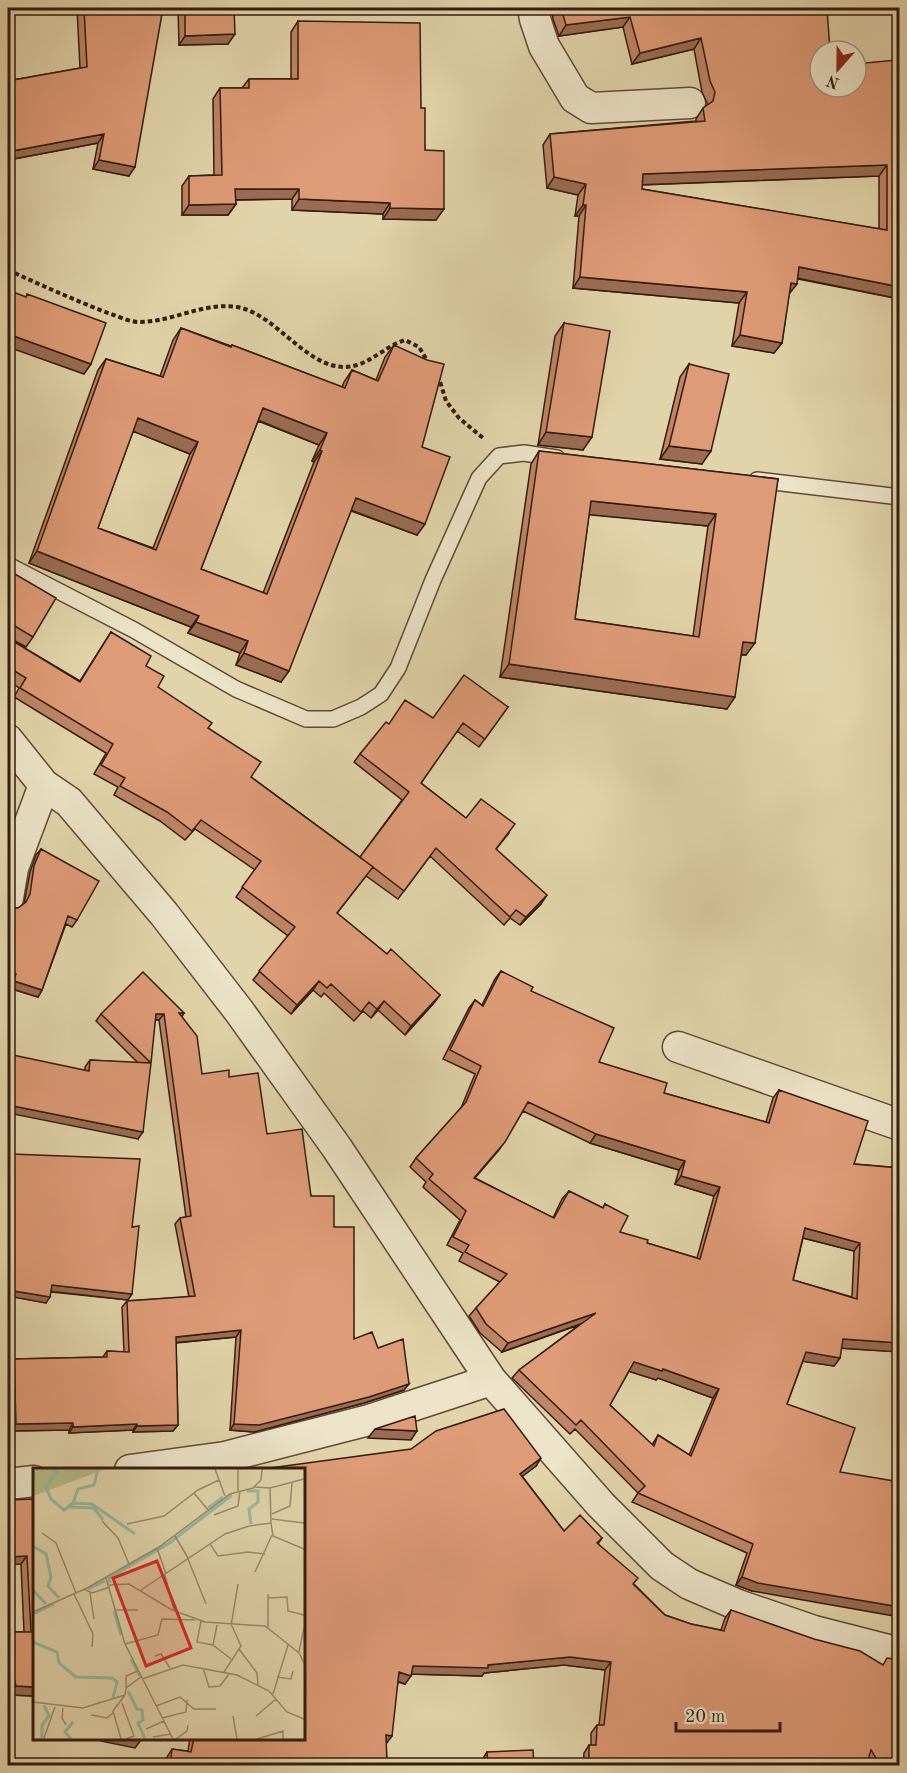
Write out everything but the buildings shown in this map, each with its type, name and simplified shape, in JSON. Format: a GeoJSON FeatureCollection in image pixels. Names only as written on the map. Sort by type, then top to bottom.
{"type":"FeatureCollection","features":[{"type":"Feature","properties":{"kind":"street"},"geometry":{"type":"LineString","coordinates":[[533,8],[544,45],[575,98],[591,108],[690,103]]}},
{"type":"Feature","properties":{"kind":"street"},"geometry":{"type":"LineString","coordinates":[[8,740],[45,785],[69,802],[164,914],[239,1011],[337,1148],[491,1380],[601,1505],[662,1566],[689,1584],[738,1605],[814,1631],[900,1653]]}},
{"type":"Feature","properties":{"kind":"street"},"geometry":{"type":"LineString","coordinates":[[8,898],[13,868],[45,785]]}},
{"type":"Feature","properties":{"kind":"street"},"geometry":{"type":"LineString","coordinates":[[678,1047],[900,1125]]}},
{"type":"Feature","properties":{"kind":"street"},"geometry":{"type":"LineString","coordinates":[[143,1468],[236,1454],[369,1420],[491,1380]]}},
{"type":"Feature","properties":{"kind":"street"},"geometry":{"type":"LineString","coordinates":[[8,1484],[33,1481]]}},
{"type":"Feature","properties":{"kind":"lane"},"geometry":{"type":"LineString","coordinates":[[8,565],[134,630],[236,689],[306,719],[333,719],[361,707],[381,694],[398,668],[432,580],[479,478],[500,456],[524,453],[567,459]]}},
{"type":"Feature","properties":{"kind":"lane"},"geometry":{"type":"LineString","coordinates":[[740,478],[900,497]]}},
{"type":"Feature","properties":{"kind":"path"},"geometry":{"type":"LineString","coordinates":[[8,270],[79,302],[136,322],[161,320],[192,310],[219,306],[239,307],[258,315],[315,358],[330,364],[344,367],[357,365],[405,340],[419,347],[431,365]]}},
{"type":"Feature","properties":{"kind":"path"},"geometry":{"type":"LineString","coordinates":[[436,371],[446,401],[459,418],[480,435],[500,456]]}}]}
